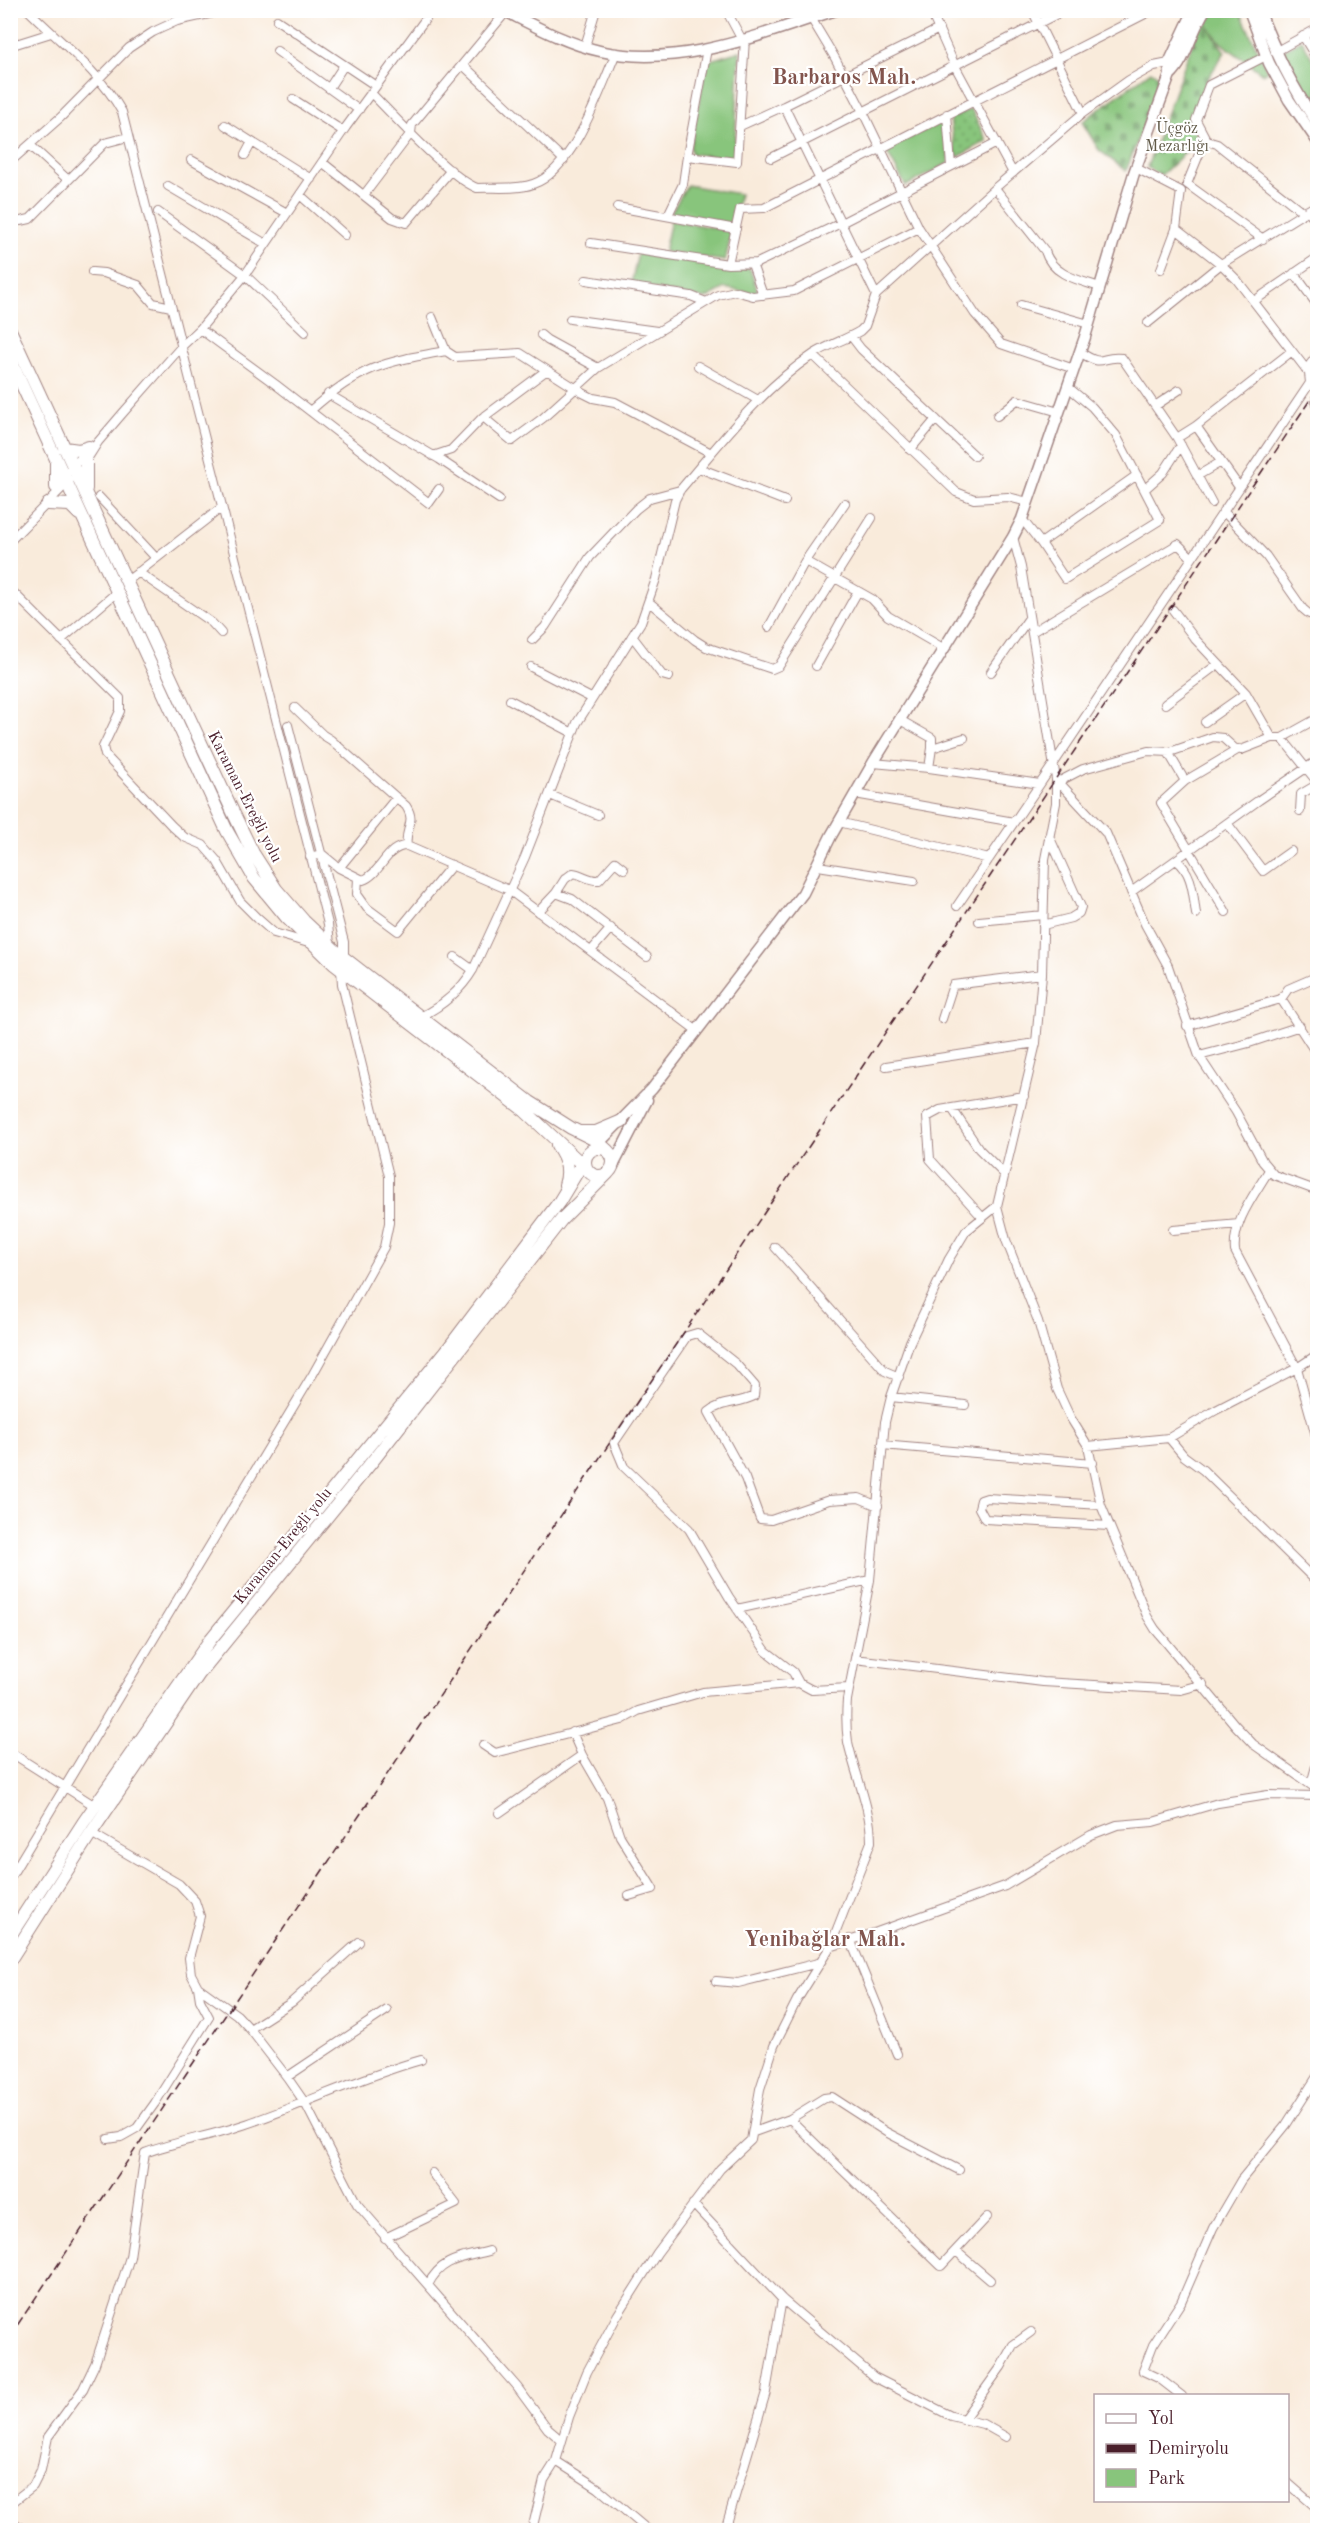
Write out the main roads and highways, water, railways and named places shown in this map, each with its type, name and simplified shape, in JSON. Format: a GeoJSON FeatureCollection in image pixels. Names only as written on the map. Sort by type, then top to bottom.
{"type":"FeatureCollection","features":[{"type":"Feature","properties":{"kind":"highway","name":"Karaman-Ereğli yolu"},"geometry":{"type":"LineString","coordinates":[[10,330],[83,519],[227,831],[254,878],[287,918],[314,945],[420,1017],[530,1102],[571,1128],[593,1156],[597,1176],[610,1169]]}},
{"type":"Feature","properties":{"kind":"highway","name":"Karaman-Ereğli yolu"},"geometry":{"type":"LineString","coordinates":[[10,359],[59,452]]}},
{"type":"Feature","properties":{"kind":"highway"},"geometry":{"type":"LineString","coordinates":[[67,478],[59,452],[79,450],[93,445]]}},
{"type":"Feature","properties":{"kind":"highway"},"geometry":{"type":"LineString","coordinates":[[86,461],[84,478],[93,498]]}},
{"type":"Feature","properties":{"kind":"highway","name":"Karaman-Ereğli yolu"},"geometry":{"type":"LineString","coordinates":[[67,478],[93,498],[126,582],[253,853],[276,889],[304,921],[330,945],[342,963],[544,1127]]}},
{"type":"Feature","properties":{"kind":"highway"},"geometry":{"type":"LineString","coordinates":[[48,504],[70,505],[83,519]]}},
{"type":"Feature","properties":{"kind":"highway"},"geometry":{"type":"LineString","coordinates":[[571,1128],[585,1133],[596,1132],[622,1121]]}},
{"type":"Feature","properties":{"kind":"highway"},"geometry":{"type":"LineString","coordinates":[[544,1127],[593,1156],[613,1158],[610,1169]]}},
{"type":"Feature","properties":{"kind":"highway"},"geometry":{"type":"LineString","coordinates":[[544,1127],[559,1147],[568,1169],[559,1202]]}},
{"type":"Feature","properties":{"kind":"highway","name":"Karaman-Ereğli yolu"},"geometry":{"type":"LineString","coordinates":[[10,1936],[189,1668],[232,1611],[366,1451],[593,1156]]}},
{"type":"Feature","properties":{"kind":"highway","name":"Karaman-Ereğli yolu"},"geometry":{"type":"LineString","coordinates":[[10,1960],[91,1833],[199,1674],[375,1458],[562,1219],[610,1169]]}},
{"type":"Feature","properties":{"kind":"main road"},"geometry":{"type":"LineString","coordinates":[[593,1156],[652,1089],[803,893],[839,822],[873,763],[1013,537],[1022,519],[1080,352],[1136,168],[1170,75],[1169,63],[1194,10]]}},
{"type":"Feature","properties":{"kind":"main road"},"geometry":{"type":"LineString","coordinates":[[1170,75],[1177,68],[1196,24],[1205,10]]}},
{"type":"Feature","properties":{"kind":"main road"},"geometry":{"type":"LineString","coordinates":[[1249,10],[1271,54],[1289,100],[1317,142]]}},
{"type":"Feature","properties":{"kind":"main road"},"geometry":{"type":"LineString","coordinates":[[1259,10],[1271,54],[1317,124]]}},
{"type":"Feature","properties":{"kind":"main road"},"geometry":{"type":"LineString","coordinates":[[505,11],[557,38],[616,53],[654,57],[707,49],[830,11]]}},
{"type":"Feature","properties":{"kind":"main road"},"geometry":{"type":"LineString","coordinates":[[610,1169],[652,1089]]}},
{"type":"Feature","properties":{"kind":"railway"},"geometry":{"type":"LineString","coordinates":[[10,2336],[1318,388]]}},
{"type":"Feature","properties":{"kind":"district","name":"Barbaros Mah."},"geometry":{"type":"Point","coordinates":[844,76]}},
{"type":"Feature","properties":{"kind":"district","name":"Yenibağlar Mah."},"geometry":{"type":"Point","coordinates":[825,1938]}},
{"type":"Feature","properties":{"kind":"park label","name":"Üçgöz Mezarlığı"},"geometry":{"type":"Point","coordinates":[1177,136]}}]}
